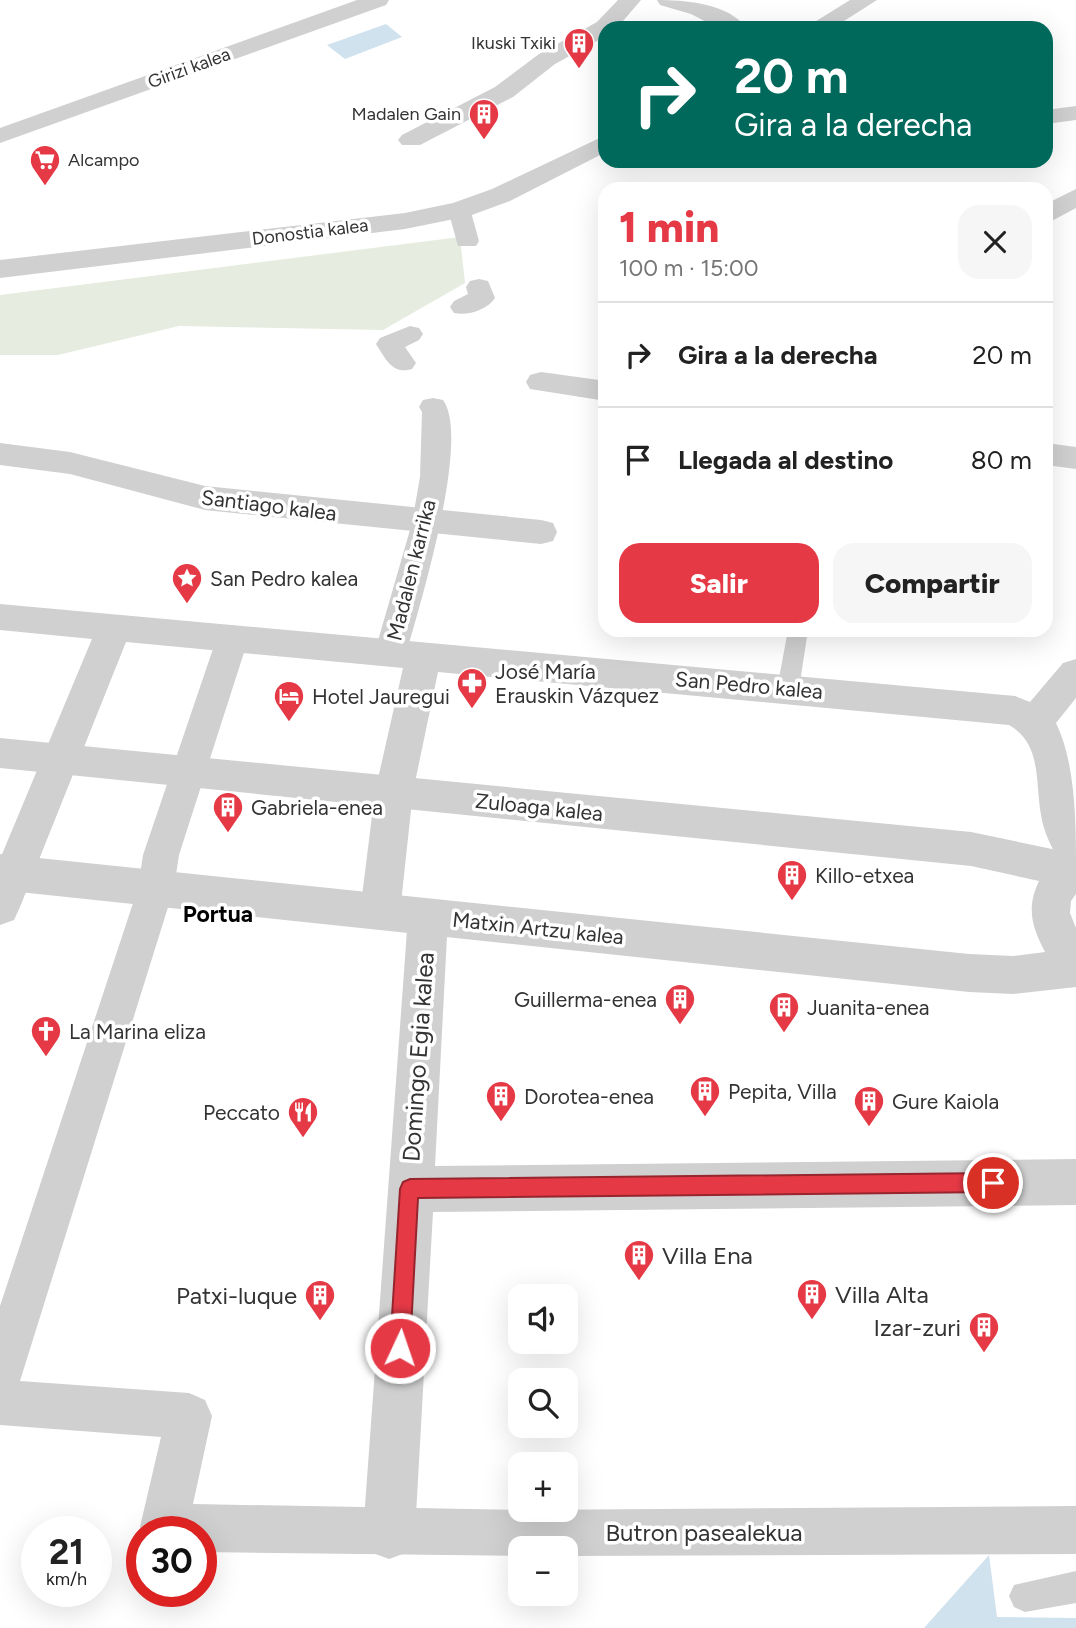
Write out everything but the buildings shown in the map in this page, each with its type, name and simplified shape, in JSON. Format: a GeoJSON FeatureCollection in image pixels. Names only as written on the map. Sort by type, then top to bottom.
{"type":"FeatureCollection","features":[{"type":"Feature","properties":{"kind":"street","name":"Girizi kalea"},"geometry":{"type":"LineString","coordinates":[[0,135],[378,0]]}},
{"type":"Feature","properties":{"kind":"street"},"geometry":{"type":"LineString","coordinates":[[611,21],[630,0]]}},
{"type":"Feature","properties":{"kind":"street"},"geometry":{"type":"LineString","coordinates":[[668,0],[699,9],[722,21]]}},
{"type":"Feature","properties":{"kind":"street"},"geometry":{"type":"LineString","coordinates":[[828,21],[866,0]]}},
{"type":"Feature","properties":{"kind":"street"},"geometry":{"type":"LineString","coordinates":[[411,140],[504,92],[547,59],[598,31]]}},
{"type":"Feature","properties":{"kind":"street"},"geometry":{"type":"LineString","coordinates":[[1053,116],[1076,113]]}},
{"type":"Feature","properties":{"kind":"street","name":"Donostia kalea"},"geometry":{"type":"LineString","coordinates":[[0,269],[405,221],[460,211],[501,195],[598,146]]}},
{"type":"Feature","properties":{"kind":"street"},"geometry":{"type":"LineString","coordinates":[[1053,212],[1076,197]]}},
{"type":"Feature","properties":{"kind":"street"},"geometry":{"type":"LineString","coordinates":[[460,211],[467,241]]}},
{"type":"Feature","properties":{"kind":"street"},"geometry":{"type":"LineString","coordinates":[[403,363],[389,344],[410,334]]}},
{"type":"Feature","properties":{"kind":"street"},"geometry":{"type":"LineString","coordinates":[[541,382],[598,390]]}},
{"type":"Feature","properties":{"kind":"street","name":"Madalen karrika"},"geometry":{"type":"LineString","coordinates":[[408,652],[434,477],[436,411],[433,407]]}},
{"type":"Feature","properties":{"kind":"street","name":"Santiago kalea"},"geometry":{"type":"LineString","coordinates":[[0,454],[70,463],[205,498],[427,523],[541,532]]}},
{"type":"Feature","properties":{"kind":"street"},"geometry":{"type":"LineString","coordinates":[[1053,455],[1076,458]]}},
{"type":"Feature","properties":{"kind":"street","name":"San Pedro kalea"},"geometry":{"type":"LineString","coordinates":[[0,617],[408,652],[1014,711],[1036,721]]}},
{"type":"Feature","properties":{"kind":"street"},"geometry":{"type":"LineString","coordinates":[[5,884],[61,760],[115,626]]}},
{"type":"Feature","properties":{"kind":"street"},"geometry":{"type":"LineString","coordinates":[[0,1374],[156,888],[161,855],[233,637]]}},
{"type":"Feature","properties":{"kind":"street"},"geometry":{"type":"LineString","coordinates":[[380,912],[408,652]]}},
{"type":"Feature","properties":{"kind":"street"},"geometry":{"type":"LineString","coordinates":[[1076,673],[1036,721],[1048,738],[1062,830],[1076,854]]}},
{"type":"Feature","properties":{"kind":"street","name":"Zuloaga kalea"},"geometry":{"type":"LineString","coordinates":[[0,753],[971,849],[1076,872]]}},
{"type":"Feature","properties":{"kind":"street"},"geometry":{"type":"LineString","coordinates":[[1076,872],[1062,880],[1055,888],[1049,908],[1054,931],[1076,957]]}},
{"type":"Feature","properties":{"kind":"street","name":"Matxin Artzu kalea"},"geometry":{"type":"LineString","coordinates":[[5,884],[156,888],[988,975],[1076,968]]}},
{"type":"Feature","properties":{"kind":"street","name":"Domingo Egia kalea"},"geometry":{"type":"LineString","coordinates":[[389,1533],[428,916]]}},
{"type":"Feature","properties":{"kind":"street"},"geometry":{"type":"LineString","coordinates":[[410,1189],[1076,1182]]}},
{"type":"Feature","properties":{"kind":"street","name":"Butron pasealekua"},"geometry":{"type":"LineString","coordinates":[[0,1402],[189,1416],[164,1527],[389,1533],[1076,1530]]}},
{"type":"Feature","properties":{"kind":"lane"},"geometry":{"type":"LineString","coordinates":[[788,689],[797,637]]}},
{"type":"Feature","properties":{"kind":"lane"},"geometry":{"type":"LineString","coordinates":[[1025,1596],[1076,1587]]}},
{"type":"Feature","properties":{"kind":"shaded area"},"geometry":{"type":"Polygon","coordinates":[[[460,237],[465,283],[383,330],[179,326],[58,355],[0,355],[0,295],[460,237]]]}},
{"type":"Feature","properties":{"kind":"water"},"geometry":{"type":"Polygon","coordinates":[[[386,24],[402,37],[345,59],[327,45],[386,24]]]}},
{"type":"Feature","properties":{"kind":"water"},"geometry":{"type":"Polygon","coordinates":[[[989,1555],[997,1617],[1076,1618],[1076,1628],[924,1628],[989,1555]]]}},
{"type":"Feature","properties":{"kind":"place","name":"Ikuski Txiki"},"geometry":{"type":"Point","coordinates":[579,70]}},
{"type":"Feature","properties":{"kind":"place","name":"Madalen Gain"},"geometry":{"type":"Point","coordinates":[484,141]}},
{"type":"Feature","properties":{"kind":"place","name":"Alcampo"},"geometry":{"type":"Point","coordinates":[45,187]}},
{"type":"Feature","properties":{"kind":"place","name":"San Pedro kalea"},"geometry":{"type":"Point","coordinates":[187,605]}},
{"type":"Feature","properties":{"kind":"place","name":"José María Erauskin Vázquez"},"geometry":{"type":"Point","coordinates":[472,710]}},
{"type":"Feature","properties":{"kind":"place","name":"Hotel Jauregui"},"geometry":{"type":"Point","coordinates":[289,723]}},
{"type":"Feature","properties":{"kind":"place","name":"Gabriela-enea"},"geometry":{"type":"Point","coordinates":[228,834]}},
{"type":"Feature","properties":{"kind":"place","name":"Killo-etxea"},"geometry":{"type":"Point","coordinates":[792,902]}},
{"type":"Feature","properties":{"kind":"place","name":"Guillerma-enea"},"geometry":{"type":"Point","coordinates":[680,1026]}},
{"type":"Feature","properties":{"kind":"place","name":"Juanita-enea"},"geometry":{"type":"Point","coordinates":[784,1034]}},
{"type":"Feature","properties":{"kind":"place","name":"La Marina eliza"},"geometry":{"type":"Point","coordinates":[46,1058]}},
{"type":"Feature","properties":{"kind":"place","name":"Pepita, Villa"},"geometry":{"type":"Point","coordinates":[705,1118]}},
{"type":"Feature","properties":{"kind":"place","name":"Dorotea-enea"},"geometry":{"type":"Point","coordinates":[501,1123]}},
{"type":"Feature","properties":{"kind":"place","name":"Gure Kaiola"},"geometry":{"type":"Point","coordinates":[869,1128]}},
{"type":"Feature","properties":{"kind":"place","name":"Peccato"},"geometry":{"type":"Point","coordinates":[303,1139]}},
{"type":"Feature","properties":{"kind":"place","name":"Villa Ena"},"geometry":{"type":"Point","coordinates":[639,1282]}},
{"type":"Feature","properties":{"kind":"place","name":"Villa Alta"},"geometry":{"type":"Point","coordinates":[812,1321]}},
{"type":"Feature","properties":{"kind":"place","name":"Patxi-luque"},"geometry":{"type":"Point","coordinates":[320,1322]}},
{"type":"Feature","properties":{"kind":"place","name":"Izar-zuri"},"geometry":{"type":"Point","coordinates":[984,1354]}},
{"type":"Feature","properties":{"kind":"district","name":"Portua"},"geometry":{"type":"Point","coordinates":[218,914]}},
{"type":"Feature","properties":{"kind":"route"},"geometry":{"type":"LineString","coordinates":[[400,1348],[410,1189],[993,1183]]}}]}
